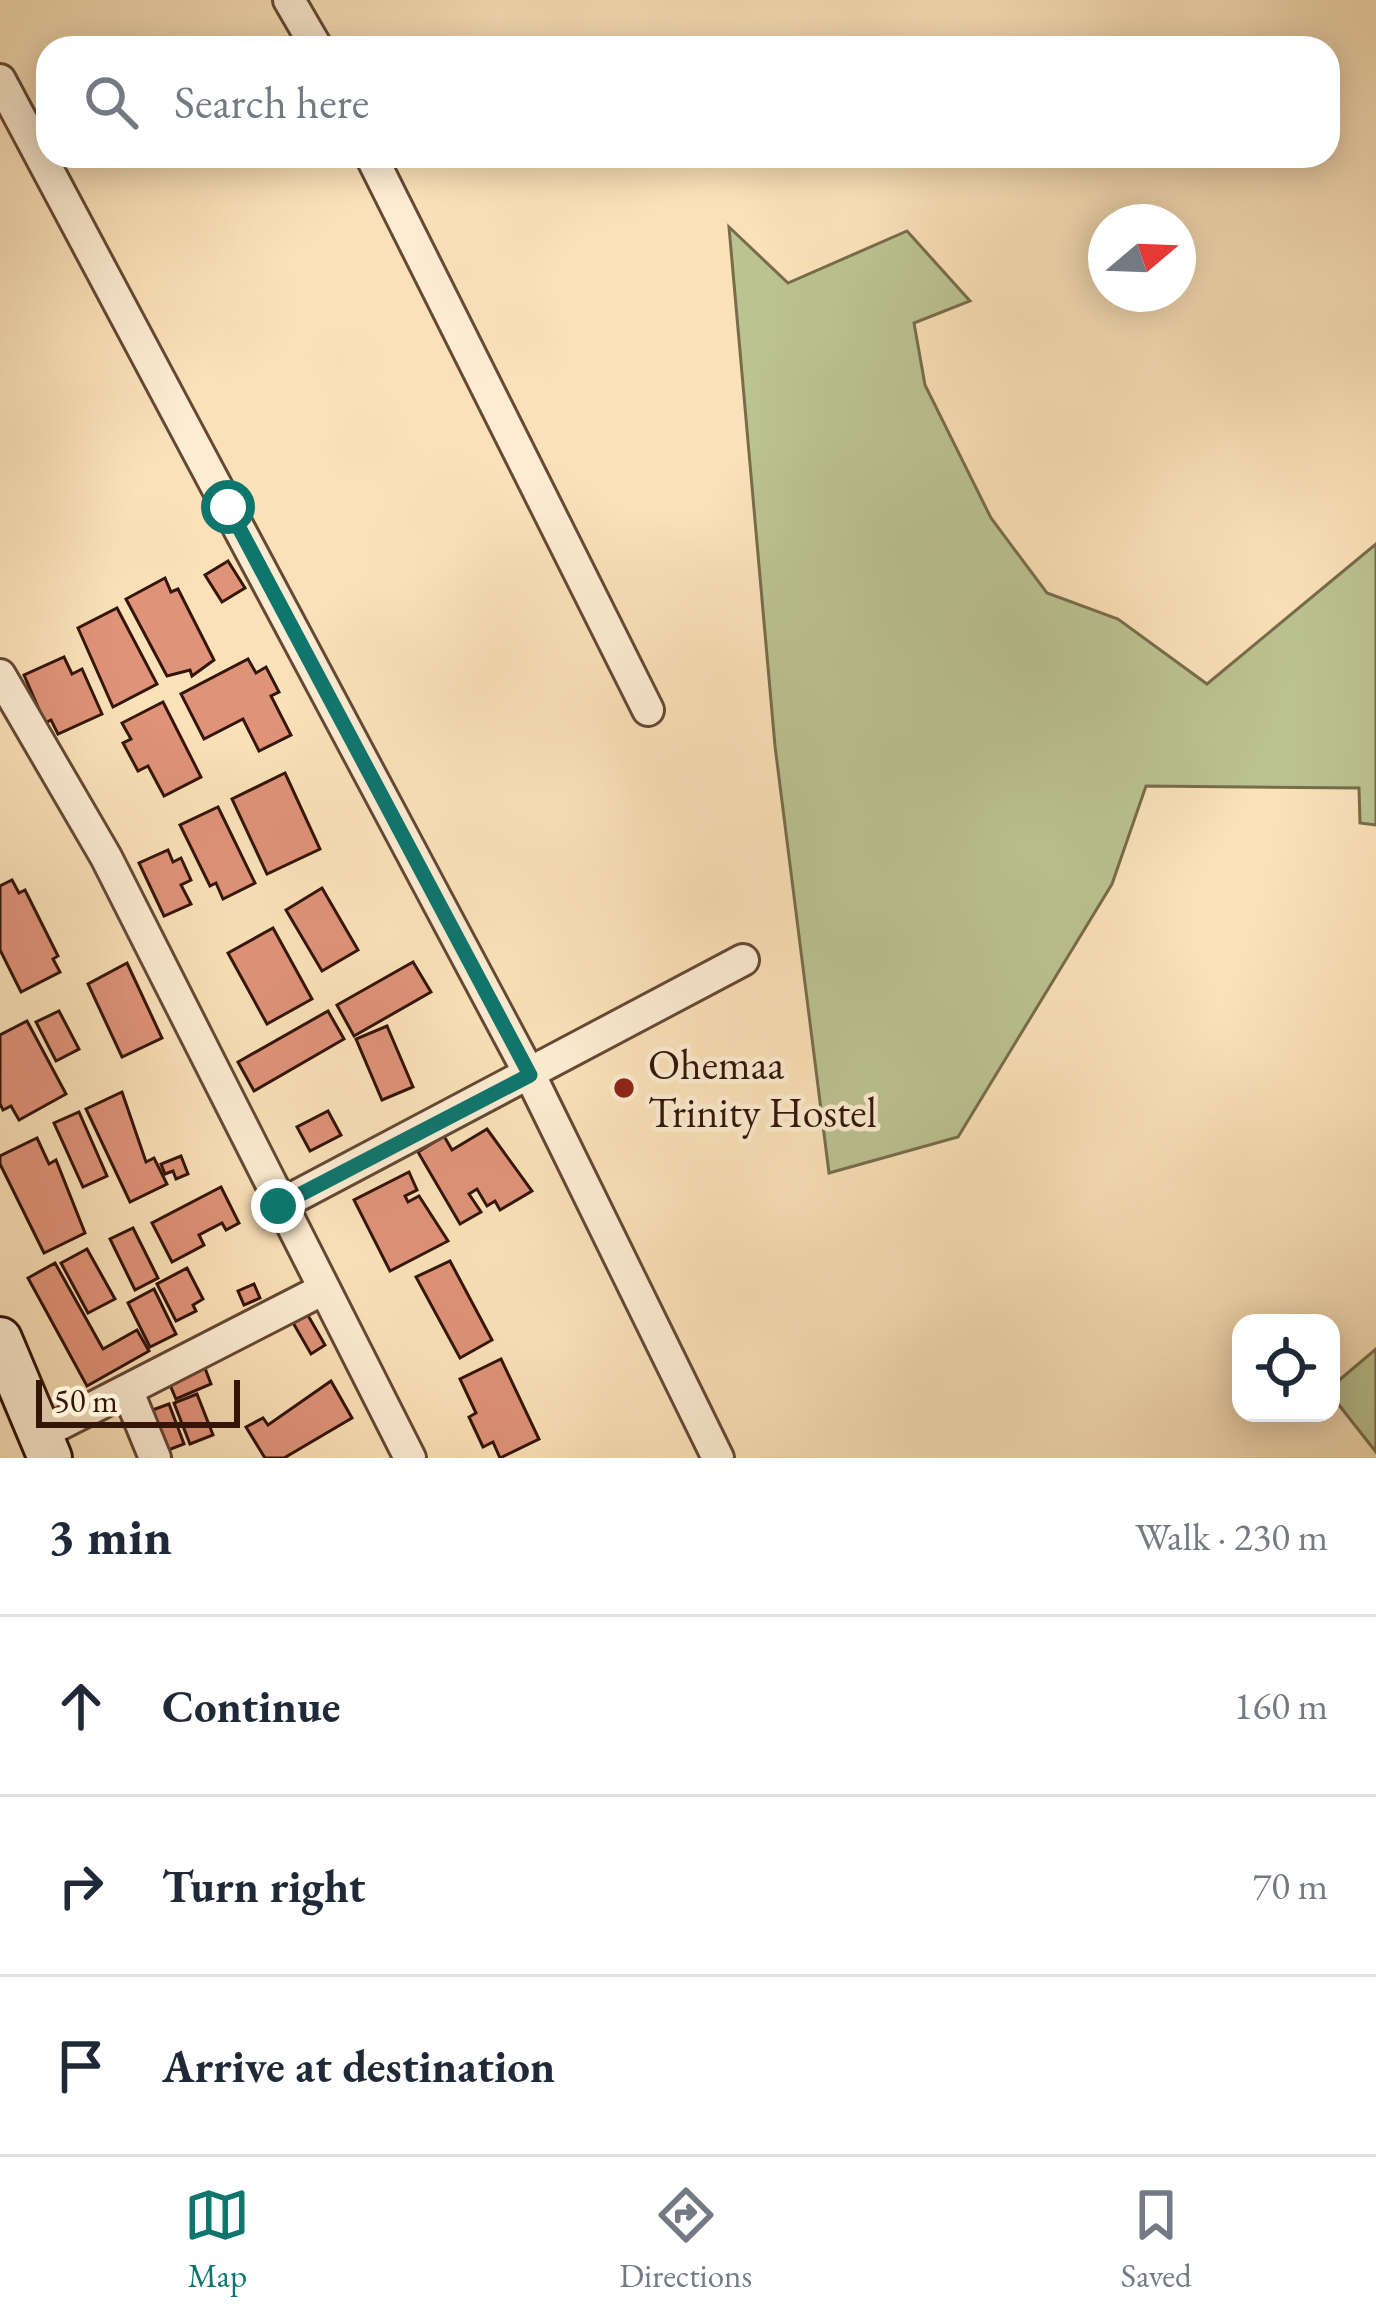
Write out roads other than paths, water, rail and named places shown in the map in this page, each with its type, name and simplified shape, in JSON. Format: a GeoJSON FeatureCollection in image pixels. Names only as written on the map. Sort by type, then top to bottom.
{"type":"FeatureCollection","features":[{"type":"Feature","properties":{"kind":"street"},"geometry":{"type":"LineString","coordinates":[[290,0],[310,36]]}},
{"type":"Feature","properties":{"kind":"street"},"geometry":{"type":"LineString","coordinates":[[0,80],[36,148]]}},
{"type":"Feature","properties":{"kind":"street"},"geometry":{"type":"LineString","coordinates":[[47,168],[530,1075],[718,1458]]}},
{"type":"Feature","properties":{"kind":"street"},"geometry":{"type":"LineString","coordinates":[[376,168],[647,710]]}},
{"type":"Feature","properties":{"kind":"street"},"geometry":{"type":"LineString","coordinates":[[0,675],[106,857],[278,1206],[410,1458]]}},
{"type":"Feature","properties":{"kind":"street"},"geometry":{"type":"LineString","coordinates":[[278,1206],[742,960]]}},
{"type":"Feature","properties":{"kind":"street"},"geometry":{"type":"LineString","coordinates":[[0,1340],[45,1446],[128,1392],[322,1290]]}},
{"type":"Feature","properties":{"kind":"street"},"geometry":{"type":"LineString","coordinates":[[128,1392],[154,1458]]}},
{"type":"Feature","properties":{"kind":"place","name":"Ohemaa Trinity Hostel"},"geometry":{"type":"Point","coordinates":[624,1088]}}]}
